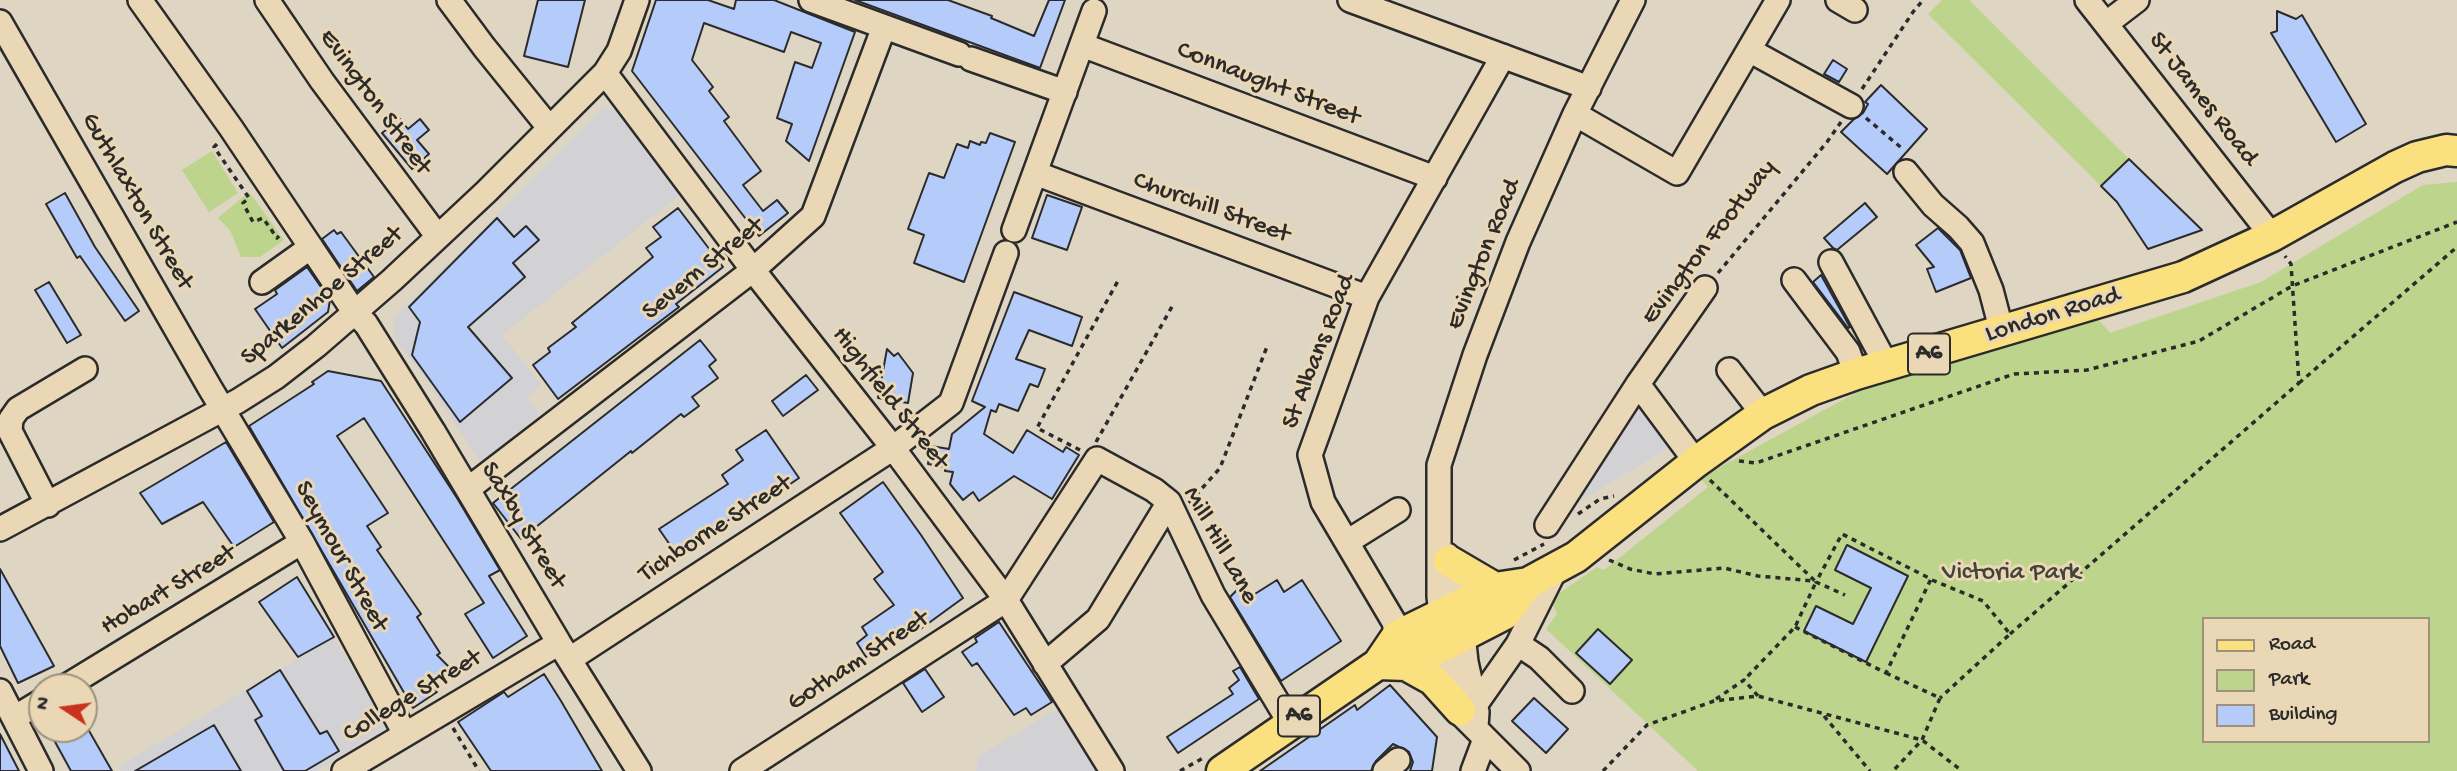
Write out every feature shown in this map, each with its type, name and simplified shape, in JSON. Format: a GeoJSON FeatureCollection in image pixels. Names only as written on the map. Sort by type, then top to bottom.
{"type":"FeatureCollection","features":[{"type":"Feature","properties":{"kind":"main road","name":"London Road"},"geometry":{"type":"LineString","coordinates":[[1222,771],[1290,723],[1392,664],[1453,641],[1505,614],[1528,583],[1550,545],[1576,557],[1701,469],[1763,414],[1811,390],[1856,374],[2183,277],[2272,236],[2395,167],[2417,157],[2453,148]]}},
{"type":"Feature","properties":{"kind":"main road"},"geometry":{"type":"LineString","coordinates":[[1445,554],[1494,587]]}},
{"type":"Feature","properties":{"kind":"main road","name":"London Road"},"geometry":{"type":"LineString","coordinates":[[1392,664],[1397,636],[1494,587],[1528,583]]}},
{"type":"Feature","properties":{"kind":"main road"},"geometry":{"type":"LineString","coordinates":[[1392,664],[1433,680],[1474,720]]}},
{"type":"Feature","properties":{"kind":"street","name":"Saxby Street"},"geometry":{"type":"LineString","coordinates":[[139,0],[231,128],[355,313],[366,324],[639,771]]}},
{"type":"Feature","properties":{"kind":"street","name":"Evington Street"},"geometry":{"type":"LineString","coordinates":[[267,0],[322,81],[438,237]]}},
{"type":"Feature","properties":{"kind":"street"},"geometry":{"type":"LineString","coordinates":[[449,0],[543,120]]}},
{"type":"Feature","properties":{"kind":"street","name":"Sparkenhoe Street"},"geometry":{"type":"LineString","coordinates":[[0,529],[258,390],[295,363],[355,313],[438,237],[605,73],[619,51],[637,0]]}},
{"type":"Feature","properties":{"kind":"street"},"geometry":{"type":"LineString","coordinates":[[811,0],[1065,92]]}},
{"type":"Feature","properties":{"kind":"street"},"geometry":{"type":"LineString","coordinates":[[1350,0],[1589,88]]}},
{"type":"Feature","properties":{"kind":"street","name":"Evington Road"},"geometry":{"type":"LineString","coordinates":[[1474,720],[1452,689],[1453,641],[1438,481],[1439,465],[1475,355],[1518,242],[1575,114],[1633,0]]}},
{"type":"Feature","properties":{"kind":"street"},"geometry":{"type":"LineString","coordinates":[[1575,114],[1677,173],[1778,0]]}},
{"type":"Feature","properties":{"kind":"street","name":"St James Road"},"geometry":{"type":"LineString","coordinates":[[2087,0],[2272,236]]}},
{"type":"Feature","properties":{"kind":"street"},"geometry":{"type":"LineString","coordinates":[[2107,23],[2137,0]]}},
{"type":"Feature","properties":{"kind":"street"},"geometry":{"type":"LineString","coordinates":[[1014,230],[1094,11]]}},
{"type":"Feature","properties":{"kind":"street","name":"Guthlaxton Street"},"geometry":{"type":"LineString","coordinates":[[1,24],[223,409]]}},
{"type":"Feature","properties":{"kind":"street","name":"Severn Street"},"geometry":{"type":"LineString","coordinates":[[468,489],[753,270],[813,216],[884,27]]}},
{"type":"Feature","properties":{"kind":"street","name":"Connaught Street"},"geometry":{"type":"LineString","coordinates":[[1082,45],[1435,177]]}},
{"type":"Feature","properties":{"kind":"street"},"geometry":{"type":"LineString","coordinates":[[1749,50],[1852,106]]}},
{"type":"Feature","properties":{"kind":"street","name":"St Albans Road"},"geometry":{"type":"LineString","coordinates":[[1397,636],[1394,622],[1323,502],[1310,456],[1367,297],[1503,56]]}},
{"type":"Feature","properties":{"kind":"street","name":"Highfield Street"},"geometry":{"type":"LineString","coordinates":[[605,73],[753,270],[893,448],[1006,600],[1112,771]]}},
{"type":"Feature","properties":{"kind":"street"},"geometry":{"type":"LineString","coordinates":[[1905,161],[1933,205],[1972,243],[1991,290],[2002,332]]}},
{"type":"Feature","properties":{"kind":"street","name":"Churchill Street"},"geometry":{"type":"LineString","coordinates":[[1035,173],[1367,297]]}},
{"type":"Feature","properties":{"kind":"street"},"geometry":{"type":"LineString","coordinates":[[262,282],[311,247]]}},
{"type":"Feature","properties":{"kind":"street","name":"Tichborne Street"},"geometry":{"type":"LineString","coordinates":[[510,672],[564,651],[893,448],[951,403],[1006,253]]}},
{"type":"Feature","properties":{"kind":"street"},"geometry":{"type":"LineString","coordinates":[[1831,262],[1887,366]]}},
{"type":"Feature","properties":{"kind":"street"},"geometry":{"type":"LineString","coordinates":[[1794,280],[1848,352],[1856,374]]}},
{"type":"Feature","properties":{"kind":"street","name":"Evington Footway"},"geometry":{"type":"LineString","coordinates":[[1473,771],[1474,720],[1518,644],[1550,545],[1638,384],[1705,288]]}},
{"type":"Feature","properties":{"kind":"street"},"geometry":{"type":"LineString","coordinates":[[48,505],[10,431],[11,419],[18,410],[85,369]]}},
{"type":"Feature","properties":{"kind":"street"},"geometry":{"type":"LineString","coordinates":[[1729,370],[1763,414]]}},
{"type":"Feature","properties":{"kind":"street"},"geometry":{"type":"LineString","coordinates":[[1638,384],[1701,469]]}},
{"type":"Feature","properties":{"kind":"street","name":"Seymour Street"},"geometry":{"type":"LineString","coordinates":[[223,409],[302,542],[405,734]]}},
{"type":"Feature","properties":{"kind":"street"},"geometry":{"type":"LineString","coordinates":[[1006,600],[1097,459]]}},
{"type":"Feature","properties":{"kind":"street","name":"Mill Hill Lane"},"geometry":{"type":"LineString","coordinates":[[1097,459],[1154,490],[1172,510],[1213,595],[1290,723]]}},
{"type":"Feature","properties":{"kind":"street"},"geometry":{"type":"LineString","coordinates":[[1045,664],[1098,618],[1172,510]]}},
{"type":"Feature","properties":{"kind":"street"},"geometry":{"type":"LineString","coordinates":[[1347,542],[1398,510]]}},
{"type":"Feature","properties":{"kind":"street","name":"Hobart Street"},"geometry":{"type":"LineString","coordinates":[[88,673],[302,542]]}},
{"type":"Feature","properties":{"kind":"street","name":"Gotham Street"},"geometry":{"type":"LineString","coordinates":[[742,771],[1006,600]]}},
{"type":"Feature","properties":{"kind":"street"},"geometry":{"type":"LineString","coordinates":[[1518,644],[1539,659],[1572,691]]}},
{"type":"Feature","properties":{"kind":"street","name":"College Street"},"geometry":{"type":"LineString","coordinates":[[344,771],[510,672]]}},
{"type":"Feature","properties":{"kind":"street"},"geometry":{"type":"LineString","coordinates":[[0,691],[41,771]]}},
{"type":"Feature","properties":{"kind":"street"},"geometry":{"type":"LineString","coordinates":[[15,718],[28,710]]}},
{"type":"Feature","properties":{"kind":"street"},"geometry":{"type":"LineString","coordinates":[[1474,720],[1517,771]]}},
{"type":"Feature","properties":{"kind":"path","name":"Evington Footway"},"geometry":{"type":"LineString","coordinates":[[1705,288],[1828,142],[1923,0]]}},
{"type":"Feature","properties":{"kind":"path"},"geometry":{"type":"LineString","coordinates":[[1852,106],[1905,161]]}},
{"type":"Feature","properties":{"kind":"path"},"geometry":{"type":"LineString","coordinates":[[1736,460],[1756,463],[2014,374],[2087,370],[2199,341],[2292,286],[2457,222]]}},
{"type":"Feature","properties":{"kind":"path"},"geometry":{"type":"LineString","coordinates":[[2272,236],[2291,264],[2300,383]]}},
{"type":"Feature","properties":{"kind":"path"},"geometry":{"type":"LineString","coordinates":[[1893,771],[1922,740],[1940,698],[2010,634],[2457,247]]}},
{"type":"Feature","properties":{"kind":"path"},"geometry":{"type":"LineString","coordinates":[[1071,445],[1037,428],[1119,279]]}},
{"type":"Feature","properties":{"kind":"path"},"geometry":{"type":"LineString","coordinates":[[1097,459],[1093,449],[1174,303]]}},
{"type":"Feature","properties":{"kind":"path"},"geometry":{"type":"LineString","coordinates":[[1172,510],[1220,468],[1268,344]]}},
{"type":"Feature","properties":{"kind":"path"},"geometry":{"type":"LineString","coordinates":[[1701,469],[1816,582]]}},
{"type":"Feature","properties":{"kind":"path"},"geometry":{"type":"LineString","coordinates":[[1574,520],[1600,499],[1612,498],[1622,489]]}},
{"type":"Feature","properties":{"kind":"path"},"geometry":{"type":"LineString","coordinates":[[1714,701],[1744,680],[1795,627],[1842,534],[1931,579],[1983,601],[2010,634]]}},
{"type":"Feature","properties":{"kind":"path"},"geometry":{"type":"LineString","coordinates":[[1494,587],[1512,562],[1550,545]]}},
{"type":"Feature","properties":{"kind":"path"},"geometry":{"type":"LineString","coordinates":[[1600,557],[1630,569],[1656,574],[1724,568],[1758,576],[1816,582],[1845,595]]}},
{"type":"Feature","properties":{"kind":"path"},"geometry":{"type":"LineString","coordinates":[[1886,673],[1931,579]]}},
{"type":"Feature","properties":{"kind":"path"},"geometry":{"type":"LineString","coordinates":[[1795,627],[1940,698]]}},
{"type":"Feature","properties":{"kind":"path"},"geometry":{"type":"LineString","coordinates":[[1744,680],[1758,696]]}},
{"type":"Feature","properties":{"kind":"path"},"geometry":{"type":"LineString","coordinates":[[1603,771],[1647,725],[1714,701],[1758,696],[1922,740],[1962,771]]}},
{"type":"Feature","properties":{"kind":"path"},"geometry":{"type":"LineString","coordinates":[[443,711],[479,771]]}},
{"type":"Feature","properties":{"kind":"path"},"geometry":{"type":"LineString","coordinates":[[1823,715],[1870,771]]}},
{"type":"Feature","properties":{"kind":"shaded area"},"geometry":{"type":"Polygon","coordinates":[[[604,107],[616,109],[680,195],[502,335],[541,384],[527,397],[540,415],[480,462],[427,381],[395,339],[393,319],[604,107]]]}},
{"type":"Feature","properties":{"kind":"shaded area"},"geometry":{"type":"Polygon","coordinates":[[[1637,399],[1673,445],[1566,510],[1637,399]]]}},
{"type":"Feature","properties":{"kind":"shaded area"},"geometry":{"type":"Polygon","coordinates":[[[334,637],[387,728],[317,771],[120,771],[118,767],[334,637]]]}},
{"type":"Feature","properties":{"kind":"shaded area"},"geometry":{"type":"Polygon","coordinates":[[[1058,709],[1096,771],[976,771],[978,756],[1058,709]]]}},
{"type":"Feature","properties":{"kind":"green space"},"geometry":{"type":"Polygon","coordinates":[[[1942,0],[1969,0],[2129,159],[2101,186],[1928,14],[1942,0]]]}},
{"type":"Feature","properties":{"kind":"green space"},"geometry":{"type":"Polygon","coordinates":[[[212,151],[238,193],[209,212],[182,170],[212,151]]]}},
{"type":"Feature","properties":{"kind":"green space","name":"Victoria Park"},"geometry":{"type":"Polygon","coordinates":[[[2457,182],[2457,771],[1698,771],[1546,629],[1557,614],[1551,599],[1597,567],[1604,570],[1708,487],[1700,478],[1883,378],[2097,318],[2110,333],[2261,282],[2423,185],[2457,182]]]}},
{"type":"Feature","properties":{"kind":"green space"},"geometry":{"type":"Polygon","coordinates":[[[249,192],[284,240],[260,257],[241,257],[230,230],[218,218],[249,192]]]}},
{"type":"Feature","properties":{"kind":"building"},"geometry":{"type":"Polygon","coordinates":[[[538,0],[585,0],[568,67],[524,56],[538,0]]]}},
{"type":"Feature","properties":{"kind":"building"},"geometry":{"type":"Polygon","coordinates":[[[656,0],[708,0],[734,9],[736,0],[774,0],[855,32],[809,161],[786,141],[792,124],[777,118],[795,62],[812,68],[821,43],[791,32],[784,52],[704,23],[692,60],[713,87],[709,91],[729,117],[724,121],[761,171],[743,185],[763,211],[777,200],[788,213],[759,236],[632,71],[656,0]]]}},
{"type":"Feature","properties":{"kind":"building"},"geometry":{"type":"Polygon","coordinates":[[[855,0],[948,0],[992,16],[991,18],[1034,36],[1049,0],[1065,0],[1040,68],[855,0]]]}},
{"type":"Feature","properties":{"kind":"building"},"geometry":{"type":"Polygon","coordinates":[[[2277,11],[2296,19],[2302,15],[2366,124],[2336,142],[2271,33],[2277,31],[2277,11]]]}},
{"type":"Feature","properties":{"kind":"building"},"geometry":{"type":"Polygon","coordinates":[[[1833,60],[1847,69],[1839,82],[1824,74],[1833,60]]]}},
{"type":"Feature","properties":{"kind":"building"},"geometry":{"type":"Polygon","coordinates":[[[1881,85],[1927,129],[1887,174],[1841,132],[1863,113],[1868,104],[1865,102],[1881,85]]]}},
{"type":"Feature","properties":{"kind":"building"},"geometry":{"type":"Polygon","coordinates":[[[400,119],[408,129],[420,119],[429,130],[417,140],[429,154],[412,169],[382,133],[400,119]]]}},
{"type":"Feature","properties":{"kind":"building"},"geometry":{"type":"Polygon","coordinates":[[[990,133],[1015,142],[964,282],[914,263],[924,235],[908,229],[929,173],[944,178],[957,144],[968,148],[970,141],[980,145],[981,142],[986,143],[990,133]]]}},
{"type":"Feature","properties":{"kind":"building"},"geometry":{"type":"Polygon","coordinates":[[[2129,159],[2202,230],[2148,249],[2117,202],[2101,186],[2129,159]]]}},
{"type":"Feature","properties":{"kind":"building"},"geometry":{"type":"Polygon","coordinates":[[[65,193],[95,247],[139,311],[125,321],[80,256],[77,258],[46,204],[65,193]]]}},
{"type":"Feature","properties":{"kind":"building"},"geometry":{"type":"Polygon","coordinates":[[[1047,195],[1082,207],[1067,250],[1032,238],[1047,195]]]}},
{"type":"Feature","properties":{"kind":"building"},"geometry":{"type":"Polygon","coordinates":[[[1865,203],[1877,217],[1837,250],[1833,248],[1824,238],[1865,203]]]}},
{"type":"Feature","properties":{"kind":"building"},"geometry":{"type":"Polygon","coordinates":[[[678,208],[723,267],[676,304],[679,307],[558,399],[533,365],[550,352],[548,348],[576,327],[572,323],[653,257],[646,248],[661,237],[653,227],[678,208]]]}},
{"type":"Feature","properties":{"kind":"building"},"geometry":{"type":"Polygon","coordinates":[[[497,218],[514,237],[526,226],[539,240],[513,263],[525,277],[468,327],[512,378],[460,422],[412,355],[420,322],[409,307],[497,218]]]}},
{"type":"Feature","properties":{"kind":"building"},"geometry":{"type":"Polygon","coordinates":[[[1938,228],[1960,250],[1971,278],[1936,292],[1927,269],[1934,267],[1916,245],[1938,228]]]}},
{"type":"Feature","properties":{"kind":"building"},"geometry":{"type":"Polygon","coordinates":[[[334,230],[337,234],[341,232],[374,277],[357,291],[322,239],[334,230]]]}},
{"type":"Feature","properties":{"kind":"building"},"geometry":{"type":"Polygon","coordinates":[[[307,267],[330,300],[328,312],[282,348],[255,309],[277,294],[275,290],[307,267]]]}},
{"type":"Feature","properties":{"kind":"building"},"geometry":{"type":"Polygon","coordinates":[[[1821,275],[1850,327],[1848,328],[1813,282],[1821,275]]]}},
{"type":"Feature","properties":{"kind":"building"},"geometry":{"type":"Polygon","coordinates":[[[49,282],[81,335],[67,343],[35,290],[49,282]]]}},
{"type":"Feature","properties":{"kind":"building"},"geometry":{"type":"Polygon","coordinates":[[[1014,292],[1082,317],[1072,346],[1029,330],[1016,359],[1045,369],[1038,387],[1030,384],[1018,411],[999,404],[996,412],[991,410],[984,434],[1013,453],[1027,430],[1063,452],[1066,447],[1079,455],[1052,499],[1014,476],[979,501],[973,492],[963,500],[950,484],[953,472],[945,471],[946,467],[928,464],[931,446],[949,449],[952,434],[985,407],[972,401],[1014,292]]]}},
{"type":"Feature","properties":{"kind":"building"},"geometry":{"type":"Polygon","coordinates":[[[700,340],[716,360],[709,366],[718,378],[692,397],[699,406],[684,417],[681,414],[632,453],[631,451],[521,539],[493,503],[700,340]]]}},
{"type":"Feature","properties":{"kind":"building"},"geometry":{"type":"Polygon","coordinates":[[[887,349],[894,356],[898,353],[913,373],[908,403],[878,398],[887,349]]]}},
{"type":"Feature","properties":{"kind":"building"},"geometry":{"type":"Polygon","coordinates":[[[328,371],[381,381],[500,570],[489,576],[527,636],[493,658],[465,614],[484,603],[364,418],[337,436],[388,513],[367,526],[381,547],[377,550],[421,614],[417,617],[440,653],[437,655],[451,669],[431,683],[437,692],[413,708],[249,426],[314,384],[312,382],[328,371]]]}},
{"type":"Feature","properties":{"kind":"building"},"geometry":{"type":"Polygon","coordinates":[[[806,375],[818,390],[783,416],[772,401],[806,375]]]}},
{"type":"Feature","properties":{"kind":"building"},"geometry":{"type":"Polygon","coordinates":[[[766,430],[799,478],[748,513],[745,509],[677,555],[659,529],[728,484],[722,475],[743,460],[736,450],[766,430]]]}},
{"type":"Feature","properties":{"kind":"building"},"geometry":{"type":"Polygon","coordinates":[[[226,442],[274,522],[234,547],[203,502],[162,524],[140,493],[226,442]]]}},
{"type":"Feature","properties":{"kind":"building"},"geometry":{"type":"Polygon","coordinates":[[[883,482],[963,598],[915,633],[910,626],[866,657],[857,643],[867,635],[862,627],[894,605],[874,579],[883,572],[840,513],[883,482]]]}},
{"type":"Feature","properties":{"kind":"building"},"geometry":{"type":"Polygon","coordinates":[[[1847,545],[1908,576],[1866,662],[1804,631],[1816,606],[1853,624],[1871,588],[1835,570],[1847,545]]]}},
{"type":"Feature","properties":{"kind":"building"},"geometry":{"type":"Polygon","coordinates":[[[0,569],[54,666],[39,673],[28,673],[28,678],[18,683],[0,646],[0,569]]]}},
{"type":"Feature","properties":{"kind":"building"},"geometry":{"type":"Polygon","coordinates":[[[297,577],[334,637],[298,657],[259,602],[297,577]]]}},
{"type":"Feature","properties":{"kind":"building"},"geometry":{"type":"Polygon","coordinates":[[[1277,580],[1284,592],[1302,580],[1341,641],[1281,681],[1230,597],[1242,585],[1250,597],[1277,580]]]}},
{"type":"Feature","properties":{"kind":"building"},"geometry":{"type":"Polygon","coordinates":[[[999,622],[1052,702],[1031,715],[1026,708],[1014,715],[977,663],[972,666],[962,652],[977,642],[975,638],[999,622]]]}},
{"type":"Feature","properties":{"kind":"building"},"geometry":{"type":"Polygon","coordinates":[[[1598,629],[1632,660],[1610,684],[1576,653],[1598,629]]]}},
{"type":"Feature","properties":{"kind":"building"},"geometry":{"type":"Polygon","coordinates":[[[1240,667],[1259,699],[1178,753],[1167,737],[1233,694],[1229,688],[1239,680],[1233,671],[1240,667]]]}},
{"type":"Feature","properties":{"kind":"building"},"geometry":{"type":"Polygon","coordinates":[[[925,669],[944,697],[922,712],[903,683],[925,669]]]}},
{"type":"Feature","properties":{"kind":"building"},"geometry":{"type":"Polygon","coordinates":[[[280,670],[320,734],[327,731],[339,751],[305,771],[284,771],[255,720],[262,716],[247,691],[280,670]]]}},
{"type":"Feature","properties":{"kind":"building"},"geometry":{"type":"Polygon","coordinates":[[[544,674],[602,771],[491,771],[458,722],[504,692],[508,697],[544,674]]]}},
{"type":"Feature","properties":{"kind":"building"},"geometry":{"type":"Polygon","coordinates":[[[1390,685],[1437,737],[1432,771],[1410,771],[1413,762],[1409,752],[1393,744],[1376,761],[1371,771],[1260,771],[1355,705],[1357,710],[1390,685]]]}},
{"type":"Feature","properties":{"kind":"building"},"geometry":{"type":"Polygon","coordinates":[[[1534,698],[1568,729],[1546,753],[1512,721],[1534,698]]]}},
{"type":"Feature","properties":{"kind":"building"},"geometry":{"type":"Polygon","coordinates":[[[214,725],[241,771],[135,771],[214,725]]]}},
{"type":"Feature","properties":{"kind":"building"},"geometry":{"type":"Polygon","coordinates":[[[0,734],[19,771],[0,771],[0,734]]]}},
{"type":"Feature","properties":{"kind":"building"},"geometry":{"type":"Polygon","coordinates":[[[56,743],[96,743],[112,771],[71,771],[56,743]]]}}]}
